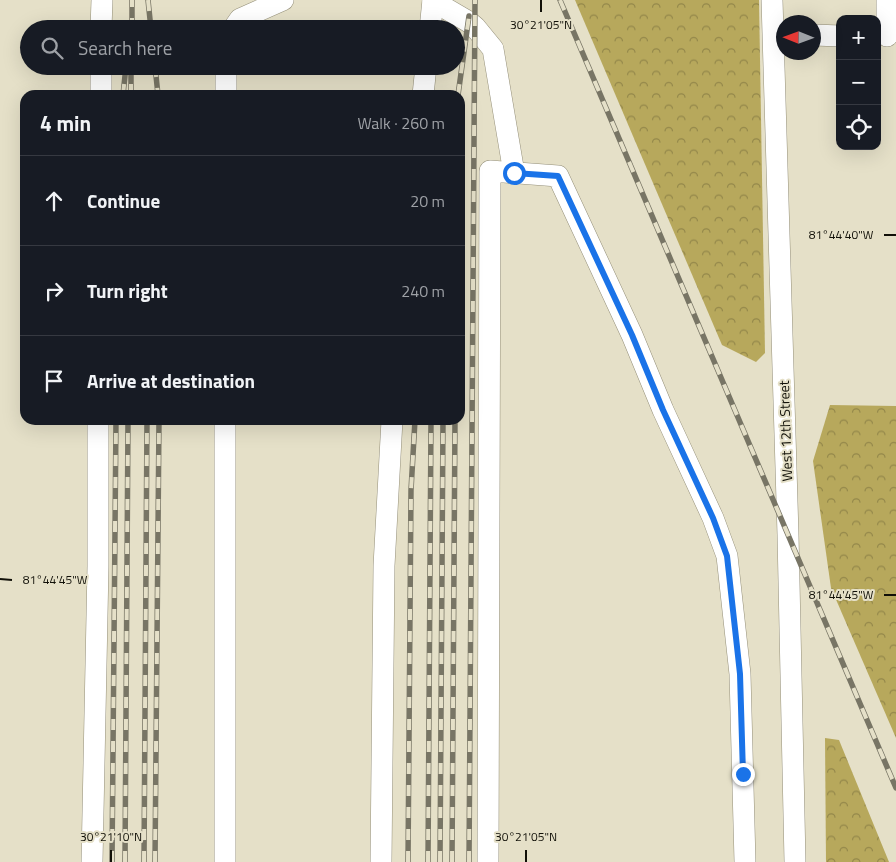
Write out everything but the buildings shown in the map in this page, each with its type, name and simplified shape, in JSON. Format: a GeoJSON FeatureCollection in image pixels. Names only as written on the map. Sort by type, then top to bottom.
{"type":"FeatureCollection","features":[{"type":"Feature","properties":{"kind":"street"},"geometry":{"type":"LineString","coordinates":[[102,0],[102,20]]}},
{"type":"Feature","properties":{"kind":"street"},"geometry":{"type":"LineString","coordinates":[[239,20],[283,0]]}},
{"type":"Feature","properties":{"kind":"street"},"geometry":{"type":"LineString","coordinates":[[431,20],[433,0],[469,22],[493,49],[514,173]]}},
{"type":"Feature","properties":{"kind":"street","name":"West 12th Street"},"geometry":{"type":"LineString","coordinates":[[772,0],[776,23]]}},
{"type":"Feature","properties":{"kind":"street"},"geometry":{"type":"LineString","coordinates":[[887,0],[887,36]]}},
{"type":"Feature","properties":{"kind":"street"},"geometry":{"type":"LineString","coordinates":[[821,35],[836,36]]}},
{"type":"Feature","properties":{"kind":"street","name":"West 12th Street"},"geometry":{"type":"LineString","coordinates":[[779,60],[795,862]]}},
{"type":"Feature","properties":{"kind":"street"},"geometry":{"type":"LineString","coordinates":[[101,75],[101,90]]}},
{"type":"Feature","properties":{"kind":"street"},"geometry":{"type":"LineString","coordinates":[[226,75],[226,90]]}},
{"type":"Feature","properties":{"kind":"street"},"geometry":{"type":"LineString","coordinates":[[424,90],[425,75]]}},
{"type":"Feature","properties":{"kind":"street"},"geometry":{"type":"LineString","coordinates":[[488,862],[490,171],[558,176],[632,335],[663,410],[713,518],[727,556],[740,674],[745,862]]}},
{"type":"Feature","properties":{"kind":"street"},"geometry":{"type":"LineString","coordinates":[[92,862],[98,576],[98,425]]}},
{"type":"Feature","properties":{"kind":"street"},"geometry":{"type":"LineString","coordinates":[[224,862],[225,425]]}},
{"type":"Feature","properties":{"kind":"street"},"geometry":{"type":"LineString","coordinates":[[381,862],[384,576],[392,425]]}},
{"type":"Feature","properties":{"kind":"green space"},"geometry":{"type":"Polygon","coordinates":[[[575,0],[759,0],[765,353],[756,362],[722,345],[575,0]]]}},
{"type":"Feature","properties":{"kind":"green space"},"geometry":{"type":"Polygon","coordinates":[[[830,405],[896,406],[896,738],[831,588],[813,461],[830,405]]]}},
{"type":"Feature","properties":{"kind":"green space"},"geometry":{"type":"Polygon","coordinates":[[[825,738],[839,740],[889,862],[826,862],[825,738]]]}},
{"type":"Feature","properties":{"kind":"railway"},"geometry":{"type":"LineString","coordinates":[[132,0],[132,20]]}},
{"type":"Feature","properties":{"kind":"railway"},"geometry":{"type":"LineString","coordinates":[[148,0],[150,20]]}},
{"type":"Feature","properties":{"kind":"railway"},"geometry":{"type":"LineString","coordinates":[[469,862],[475,0]]}},
{"type":"Feature","properties":{"kind":"railway"},"geometry":{"type":"LineString","coordinates":[[560,0],[896,788]]}},
{"type":"Feature","properties":{"kind":"railway"},"geometry":{"type":"LineString","coordinates":[[465,45],[469,16]]}},
{"type":"Feature","properties":{"kind":"railway"},"geometry":{"type":"LineString","coordinates":[[124,90],[125,75]]}},
{"type":"Feature","properties":{"kind":"railway"},"geometry":{"type":"LineString","coordinates":[[131,75],[131,90]]}},
{"type":"Feature","properties":{"kind":"railway"},"geometry":{"type":"LineString","coordinates":[[156,75],[157,90]]}},
{"type":"Feature","properties":{"kind":"railway"},"geometry":{"type":"LineString","coordinates":[[459,90],[461,75]]}},
{"type":"Feature","properties":{"kind":"railway"},"geometry":{"type":"LineString","coordinates":[[112,862],[116,425]]}},
{"type":"Feature","properties":{"kind":"railway"},"geometry":{"type":"LineString","coordinates":[[125,862],[128,425]]}},
{"type":"Feature","properties":{"kind":"railway"},"geometry":{"type":"LineString","coordinates":[[144,862],[147,425]]}},
{"type":"Feature","properties":{"kind":"railway"},"geometry":{"type":"LineString","coordinates":[[155,862],[159,425]]}},
{"type":"Feature","properties":{"kind":"railway"},"geometry":{"type":"LineString","coordinates":[[408,862],[411,490],[415,425]]}},
{"type":"Feature","properties":{"kind":"railway"},"geometry":{"type":"LineString","coordinates":[[428,862],[431,425]]}},
{"type":"Feature","properties":{"kind":"railway"},"geometry":{"type":"LineString","coordinates":[[440,862],[443,425]]}},
{"type":"Feature","properties":{"kind":"railway"},"geometry":{"type":"LineString","coordinates":[[452,862],[455,425]]}},
{"type":"Feature","properties":{"kind":"route"},"geometry":{"type":"LineString","coordinates":[[514,173],[558,176],[632,335],[663,410],[713,518],[727,556],[731,590],[740,674],[743,774]]}}]}
